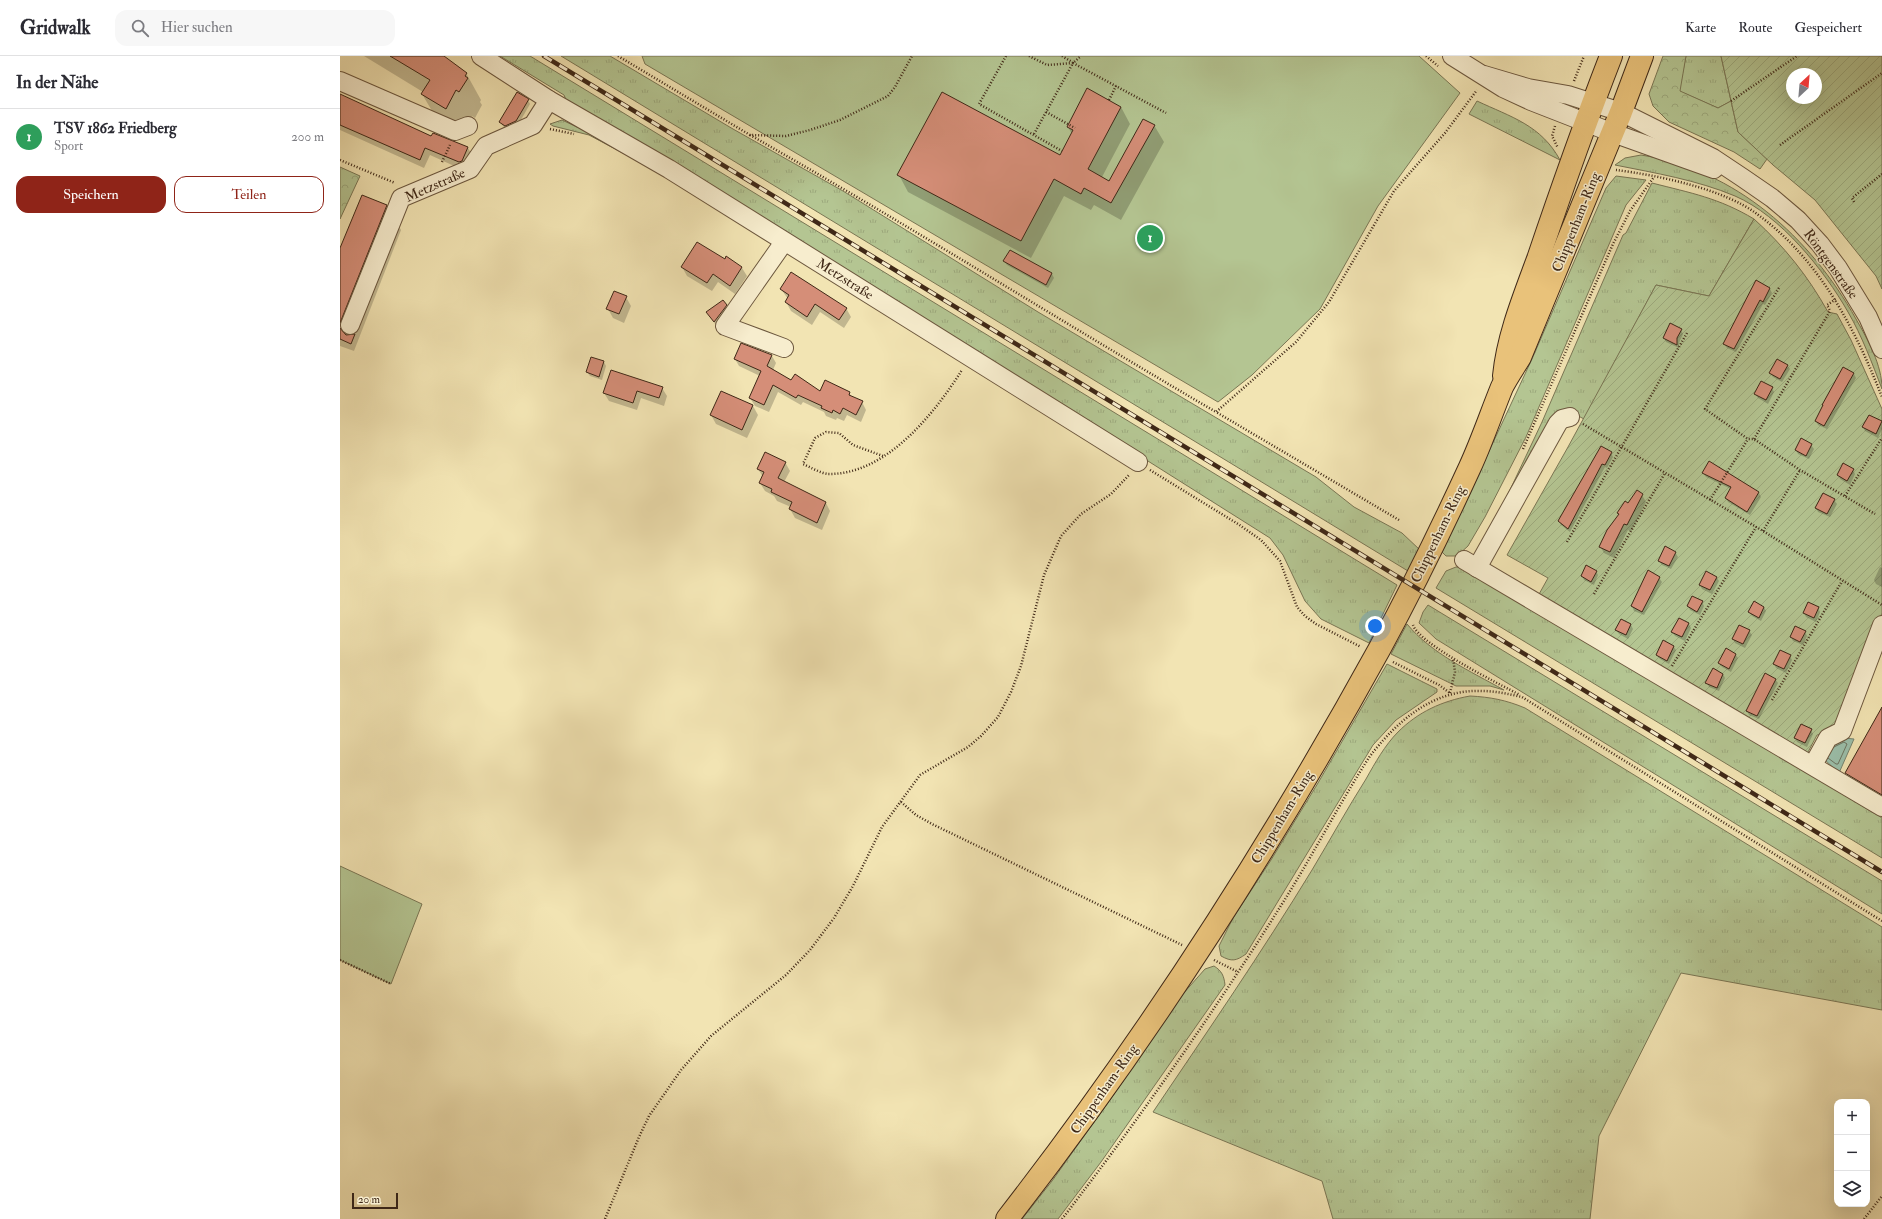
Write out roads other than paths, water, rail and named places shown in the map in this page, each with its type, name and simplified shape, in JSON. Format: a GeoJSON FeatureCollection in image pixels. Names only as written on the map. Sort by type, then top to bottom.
{"type":"FeatureCollection","features":[{"type":"Feature","properties":{"kind":"main road","name":"Chippenham-Ring"},"geometry":{"type":"LineString","coordinates":[[1007,1219],[1098,1099],[1198,953],[1234,897],[1299,789],[1380,648],[1451,509],[1493,414],[1503,385],[1508,346],[1586,123],[1612,56]]}},
{"type":"Feature","properties":{"kind":"main road","name":"Chippenham-Ring"},"geometry":{"type":"LineString","coordinates":[[1503,385],[1526,344],[1613,133],[1642,56]]}},
{"type":"Feature","properties":{"kind":"street","name":"Metzstraße"},"geometry":{"type":"LineString","coordinates":[[481,56],[549,100],[663,165],[1138,462]]}},
{"type":"Feature","properties":{"kind":"street"},"geometry":{"type":"LineString","coordinates":[[1452,56],[1484,75]]}},
{"type":"Feature","properties":{"kind":"street","name":"Röntgenstraße"},"geometry":{"type":"LineString","coordinates":[[1484,75],[1528,88],[1568,95],[1621,112],[1713,158],[1743,178],[1772,198],[1798,220],[1820,244],[1838,268],[1868,316],[1882,349]]}},
{"type":"Feature","properties":{"kind":"street","name":"Röntgenstraße"},"geometry":{"type":"LineString","coordinates":[[1484,75],[1503,88],[1586,123],[1682,158],[1743,178]]}},
{"type":"Feature","properties":{"kind":"street"},"geometry":{"type":"LineString","coordinates":[[340,81],[462,129]]}},
{"type":"Feature","properties":{"kind":"street","name":"Metzstraße"},"geometry":{"type":"LineString","coordinates":[[350,325],[401,198],[470,169],[486,146],[534,125],[549,100]]}},
{"type":"Feature","properties":{"kind":"street"},"geometry":{"type":"LineString","coordinates":[[784,242],[725,326],[784,348]]}},
{"type":"Feature","properties":{"kind":"street"},"geometry":{"type":"LineString","coordinates":[[1570,417],[1562,419],[1558,423],[1470,564],[1882,807]]}},
{"type":"Feature","properties":{"kind":"street"},"geometry":{"type":"LineString","coordinates":[[1813,766],[1828,738],[1842,731],[1882,625]]}},
{"type":"Feature","properties":{"kind":"water"},"geometry":{"type":"Polygon","coordinates":[[[1844,738],[1854,739],[1839,773],[1824,759],[1823,753],[1844,738]]]}},
{"type":"Feature","properties":{"kind":"railway"},"geometry":{"type":"LineString","coordinates":[[544,56],[1882,872]]}},
{"type":"Feature","properties":{"kind":"place","name":"TSV 1862 Friedberg"},"geometry":{"type":"Point","coordinates":[1150,238]}}]}
